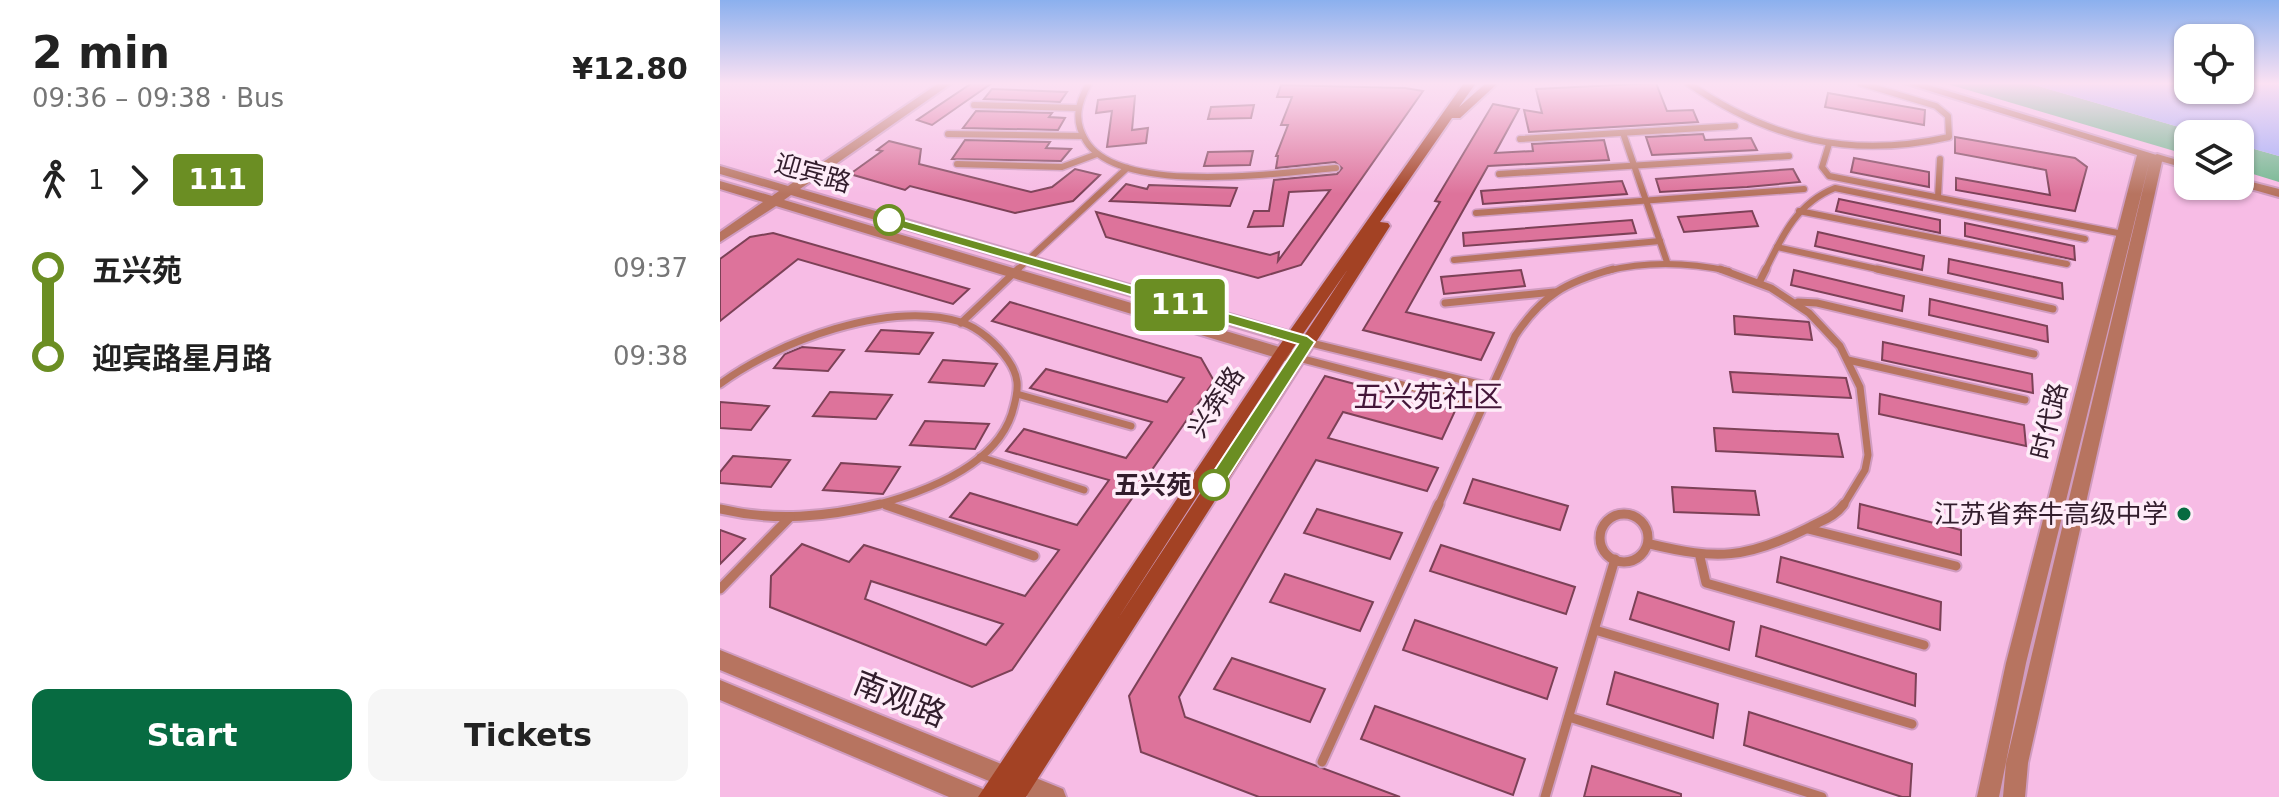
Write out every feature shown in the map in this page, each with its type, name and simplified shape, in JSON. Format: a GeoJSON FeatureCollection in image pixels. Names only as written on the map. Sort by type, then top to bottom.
{"type":"FeatureCollection","features":[{"type":"Feature","properties":{"kind":"main road","name":"兴奔路"},"geometry":{"type":"LineString","coordinates":[[989,797],[1013,785],[1295,348],[1448,120]]}},
{"type":"Feature","properties":{"kind":"street"},"geometry":{"type":"LineString","coordinates":[[720,238],[775,194],[880,120]]}},
{"type":"Feature","properties":{"kind":"street"},"geometry":{"type":"LineString","coordinates":[[720,227],[889,120]]}},
{"type":"Feature","properties":{"kind":"street"},"geometry":{"type":"LineString","coordinates":[[2034,120],[2174,162]]}},
{"type":"Feature","properties":{"kind":"street","name":"时代路"},"geometry":{"type":"LineString","coordinates":[[1988,797],[2016,663],[2123,234],[2150,155]]}},
{"type":"Feature","properties":{"kind":"street","name":"时代路"},"geometry":{"type":"LineString","coordinates":[[2014,797],[2017,763],[2150,155]]}},
{"type":"Feature","properties":{"kind":"street","name":"迎宾路"},"geometry":{"type":"LineString","coordinates":[[720,170],[775,194],[1015,274],[1295,348]]}},
{"type":"Feature","properties":{"kind":"street","name":"迎宾路"},"geometry":{"type":"LineString","coordinates":[[720,185],[775,194],[1029,261],[1295,348]]}},
{"type":"Feature","properties":{"kind":"street"},"geometry":{"type":"LineString","coordinates":[[2254,186],[2279,193]]}},
{"type":"Feature","properties":{"kind":"street","name":"南观路"},"geometry":{"type":"LineString","coordinates":[[720,660],[1013,785],[1055,797]]}},
{"type":"Feature","properties":{"kind":"street"},"geometry":{"type":"LineString","coordinates":[[720,690],[975,797]]}},
{"type":"Feature","properties":{"kind":"lane"},"geometry":{"type":"LineString","coordinates":[[1078,120],[1079,130],[1097,154],[1127,168],[1169,176],[1336,168]]}},
{"type":"Feature","properties":{"kind":"lane"},"geometry":{"type":"LineString","coordinates":[[1754,120],[1766,127],[1829,144],[1885,149],[1921,145],[1949,137],[1948,120]]}},
{"type":"Feature","properties":{"kind":"lane"},"geometry":{"type":"LineString","coordinates":[[1520,139],[1735,126]]}},
{"type":"Feature","properties":{"kind":"lane"},"geometry":{"type":"LineString","coordinates":[[1623,133],[1667,262]]}},
{"type":"Feature","properties":{"kind":"lane"},"geometry":{"type":"LineString","coordinates":[[948,134],[1083,136]]}},
{"type":"Feature","properties":{"kind":"lane"},"geometry":{"type":"LineString","coordinates":[[1829,144],[1822,167],[1829,176],[2123,234]]}},
{"type":"Feature","properties":{"kind":"lane"},"geometry":{"type":"LineString","coordinates":[[957,164],[1062,167],[1097,154]]}},
{"type":"Feature","properties":{"kind":"lane"},"geometry":{"type":"LineString","coordinates":[[1499,174],[1789,156]]}},
{"type":"Feature","properties":{"kind":"lane"},"geometry":{"type":"LineString","coordinates":[[1938,197],[1940,159]]}},
{"type":"Feature","properties":{"kind":"lane"},"geometry":{"type":"LineString","coordinates":[[961,323],[1127,168]]}},
{"type":"Feature","properties":{"kind":"lane"},"geometry":{"type":"LineString","coordinates":[[1760,281],[1799,211],[1817,192],[1835,188],[2085,239]]}},
{"type":"Feature","properties":{"kind":"lane"},"geometry":{"type":"LineString","coordinates":[[1476,213],[1804,189]]}},
{"type":"Feature","properties":{"kind":"lane"},"geometry":{"type":"LineString","coordinates":[[1799,211],[2067,264]]}},
{"type":"Feature","properties":{"kind":"lane"},"geometry":{"type":"LineString","coordinates":[[1454,260],[1660,241]]}},
{"type":"Feature","properties":{"kind":"lane"},"geometry":{"type":"LineString","coordinates":[[1777,247],[2053,309]]}},
{"type":"Feature","properties":{"kind":"lane"},"geometry":{"type":"LineString","coordinates":[[1322,762],[1491,387],[1515,336],[1536,306],[1573,282],[1614,266],[1667,262],[1706,265],[1760,281],[1797,302],[1834,336],[1848,360],[1859,379],[1867,422],[1867,465],[1839,511],[1760,552],[1700,557],[1650,544]]}},
{"type":"Feature","properties":{"kind":"lane"},"geometry":{"type":"LineString","coordinates":[[1445,303],[1558,291]]}},
{"type":"Feature","properties":{"kind":"lane"},"geometry":{"type":"LineString","coordinates":[[1797,302],[1817,303],[2034,354]]}},
{"type":"Feature","properties":{"kind":"lane"},"geometry":{"type":"LineString","coordinates":[[720,384],[752,361],[809,338],[867,323],[922,318],[961,323],[976,330],[1004,351],[1019,385],[1012,418],[989,451],[949,479],[886,505],[815,517],[739,517],[720,509]]}},
{"type":"Feature","properties":{"kind":"lane"},"geometry":{"type":"LineString","coordinates":[[1295,348],[1491,387]]}},
{"type":"Feature","properties":{"kind":"lane"},"geometry":{"type":"LineString","coordinates":[[1295,348],[1483,406]]}},
{"type":"Feature","properties":{"kind":"lane"},"geometry":{"type":"LineString","coordinates":[[1848,360],[2025,400]]}},
{"type":"Feature","properties":{"kind":"lane"},"geometry":{"type":"LineString","coordinates":[[1017,394],[1131,426]]}},
{"type":"Feature","properties":{"kind":"lane"},"geometry":{"type":"LineString","coordinates":[[980,457],[1084,490]]}},
{"type":"Feature","properties":{"kind":"lane"},"geometry":{"type":"LineString","coordinates":[[886,505],[1034,556]]}},
{"type":"Feature","properties":{"kind":"lane"},"geometry":{"type":"LineString","coordinates":[[720,589],[790,517]]}},
{"type":"Feature","properties":{"kind":"lane"},"geometry":{"type":"LineString","coordinates":[[1612,517],[1636,519],[1647,530],[1650,544],[1647,551],[1633,560],[1615,559],[1607,555],[1598,540],[1601,526],[1612,517]]}},
{"type":"Feature","properties":{"kind":"lane"},"geometry":{"type":"LineString","coordinates":[[1808,529],[1956,566]]}},
{"type":"Feature","properties":{"kind":"lane"},"geometry":{"type":"LineString","coordinates":[[1700,557],[1706,583],[1924,645]]}},
{"type":"Feature","properties":{"kind":"lane"},"geometry":{"type":"LineString","coordinates":[[1545,797],[1615,559]]}},
{"type":"Feature","properties":{"kind":"lane"},"geometry":{"type":"LineString","coordinates":[[1595,630],[1912,724]]}},
{"type":"Feature","properties":{"kind":"lane"},"geometry":{"type":"LineString","coordinates":[[1569,717],[1822,797]]}},
{"type":"Feature","properties":{"kind":"green space"},"geometry":{"type":"Polygon","coordinates":[[[2070,120],[2156,120],[2174,126],[2174,151],[2070,120]]]}},
{"type":"Feature","properties":{"kind":"green space"},"geometry":{"type":"Polygon","coordinates":[[[2254,149],[2279,156],[2279,182],[2254,174],[2254,149]]]}},
{"type":"Feature","properties":{"kind":"water"},"geometry":{"type":"Polygon","coordinates":[[[2156,120],[2174,120],[2174,126],[2156,120]]]}},
{"type":"Feature","properties":{"kind":"water"},"geometry":{"type":"Polygon","coordinates":[[[2254,120],[2279,120],[2279,156],[2254,149],[2254,120]]]}},
{"type":"Feature","properties":{"kind":"building"},"geometry":{"type":"Polygon","coordinates":[[[918,120],[939,120],[932,125],[918,120]]]}},
{"type":"Feature","properties":{"kind":"building"},"geometry":{"type":"Polygon","coordinates":[[[969,120],[1064,120],[1058,130],[963,128],[969,120]]]}},
{"type":"Feature","properties":{"kind":"building"},"geometry":{"type":"Polygon","coordinates":[[[1111,120],[1133,120],[1132,130],[1148,128],[1146,143],[1107,147],[1111,120]]]}},
{"type":"Feature","properties":{"kind":"building"},"geometry":{"type":"Polygon","coordinates":[[[1283,120],[1403,120],[1301,265],[1258,278],[1106,237],[1096,212],[1270,255],[1279,252],[1278,261],[1330,190],[1289,192],[1283,226],[1248,227],[1254,211],[1269,211],[1274,180],[1337,174],[1342,168],[1335,162],[1276,168],[1276,156],[1288,125],[1281,125],[1283,120]]]}},
{"type":"Feature","properties":{"kind":"building"},"geometry":{"type":"Polygon","coordinates":[[[1483,120],[1513,120],[1495,153],[1533,151],[1532,144],[1604,140],[1609,160],[1488,166],[1406,312],[1494,333],[1481,360],[1363,330],[1440,202],[1435,201],[1483,120]]]}},
{"type":"Feature","properties":{"kind":"building"},"geometry":{"type":"Polygon","coordinates":[[[1526,120],[1698,122],[1529,132],[1526,120]]]}},
{"type":"Feature","properties":{"kind":"building"},"geometry":{"type":"Polygon","coordinates":[[[1898,120],[1924,120],[1924,125],[1898,120]]]}},
{"type":"Feature","properties":{"kind":"building"},"geometry":{"type":"Polygon","coordinates":[[[1703,134],[1705,140],[1751,138],[1757,150],[1652,155],[1646,137],[1703,134]]]}},
{"type":"Feature","properties":{"kind":"building"},"geometry":{"type":"Polygon","coordinates":[[[1955,137],[2075,158],[2087,167],[2075,211],[1956,190],[1956,178],[2050,195],[2046,170],[1955,153],[1955,137]]]}},
{"type":"Feature","properties":{"kind":"building"},"geometry":{"type":"Polygon","coordinates":[[[965,140],[1050,142],[1046,148],[1071,149],[1061,161],[952,159],[965,140]]]}},
{"type":"Feature","properties":{"kind":"building"},"geometry":{"type":"Polygon","coordinates":[[[889,141],[921,149],[919,164],[1031,192],[1052,187],[1075,169],[1100,175],[1073,201],[1015,213],[910,186],[905,190],[850,174],[882,151],[877,150],[889,141]]]}},
{"type":"Feature","properties":{"kind":"building"},"geometry":{"type":"Polygon","coordinates":[[[1253,151],[1250,165],[1204,166],[1208,152],[1253,151]]]}},
{"type":"Feature","properties":{"kind":"building"},"geometry":{"type":"Polygon","coordinates":[[[1854,158],[1929,172],[1929,187],[1851,172],[1854,158]]]}},
{"type":"Feature","properties":{"kind":"building"},"geometry":{"type":"Polygon","coordinates":[[[1793,169],[1800,182],[1660,192],[1656,179],[1793,169]]]}},
{"type":"Feature","properties":{"kind":"building"},"geometry":{"type":"Polygon","coordinates":[[[1622,181],[1627,194],[1483,204],[1481,191],[1622,181]]]}},
{"type":"Feature","properties":{"kind":"building"},"geometry":{"type":"Polygon","coordinates":[[[1126,184],[1147,189],[1149,185],[1237,188],[1230,206],[1110,201],[1126,184]]]}},
{"type":"Feature","properties":{"kind":"building"},"geometry":{"type":"Polygon","coordinates":[[[1839,199],[1940,220],[1940,233],[1836,211],[1839,199]]]}},
{"type":"Feature","properties":{"kind":"building"},"geometry":{"type":"Polygon","coordinates":[[[1752,211],[1758,226],[1684,232],[1678,217],[1752,211]]]}},
{"type":"Feature","properties":{"kind":"building"},"geometry":{"type":"Polygon","coordinates":[[[1632,220],[1636,233],[1464,246],[1463,233],[1632,220]]]}},
{"type":"Feature","properties":{"kind":"building"},"geometry":{"type":"Polygon","coordinates":[[[1965,223],[2074,246],[2075,260],[1965,236],[1965,223]]]}},
{"type":"Feature","properties":{"kind":"building"},"geometry":{"type":"Polygon","coordinates":[[[1818,232],[1924,256],[1922,270],[1815,246],[1818,232]]]}},
{"type":"Feature","properties":{"kind":"building"},"geometry":{"type":"Polygon","coordinates":[[[773,233],[969,289],[953,304],[798,259],[720,321],[720,259],[750,237],[773,233]]]}},
{"type":"Feature","properties":{"kind":"building"},"geometry":{"type":"Polygon","coordinates":[[[1949,259],[2062,283],[2063,299],[1948,273],[1949,259]]]}},
{"type":"Feature","properties":{"kind":"building"},"geometry":{"type":"Polygon","coordinates":[[[1521,270],[1525,286],[1444,294],[1441,277],[1521,270]]]}},
{"type":"Feature","properties":{"kind":"building"},"geometry":{"type":"Polygon","coordinates":[[[1794,270],[1904,296],[1902,311],[1791,285],[1794,270]]]}},
{"type":"Feature","properties":{"kind":"building"},"geometry":{"type":"Polygon","coordinates":[[[1930,299],[2047,326],[2048,342],[1929,315],[1930,299]]]}},
{"type":"Feature","properties":{"kind":"building"},"geometry":{"type":"Polygon","coordinates":[[[1010,302],[1201,358],[1214,381],[1012,670],[972,687],[770,607],[771,576],[802,544],[849,562],[864,545],[1025,596],[1059,550],[950,517],[970,493],[1077,525],[1109,480],[1006,451],[1024,429],[1126,458],[1152,422],[1030,388],[1046,369],[1167,402],[1184,378],[992,321],[1010,302]],[[871,581],[865,599],[986,645],[1003,624],[871,581]]]}},
{"type":"Feature","properties":{"kind":"building"},"geometry":{"type":"Polygon","coordinates":[[[1734,316],[1809,322],[1812,340],[1735,334],[1734,316]]]}},
{"type":"Feature","properties":{"kind":"building"},"geometry":{"type":"Polygon","coordinates":[[[881,330],[933,333],[919,354],[866,351],[881,330]]]}},
{"type":"Feature","properties":{"kind":"building"},"geometry":{"type":"Polygon","coordinates":[[[1883,342],[2032,374],[2033,393],[1882,360],[1883,342]]]}},
{"type":"Feature","properties":{"kind":"building"},"geometry":{"type":"Polygon","coordinates":[[[802,347],[844,350],[828,371],[774,368],[785,354],[802,347]]]}},
{"type":"Feature","properties":{"kind":"building"},"geometry":{"type":"Polygon","coordinates":[[[943,360],[997,364],[984,386],[929,382],[943,360]]]}},
{"type":"Feature","properties":{"kind":"building"},"geometry":{"type":"Polygon","coordinates":[[[1730,372],[1846,378],[1851,398],[1733,392],[1730,372]]]}},
{"type":"Feature","properties":{"kind":"building"},"geometry":{"type":"Polygon","coordinates":[[[1325,376],[1455,411],[1442,439],[1343,412],[1328,438],[1438,468],[1427,491],[1316,460],[1179,697],[1185,717],[1400,797],[1259,797],[1141,752],[1129,696],[1325,376]]]}},
{"type":"Feature","properties":{"kind":"building"},"geometry":{"type":"Polygon","coordinates":[[[830,392],[892,395],[876,419],[813,416],[830,392]]]}},
{"type":"Feature","properties":{"kind":"building"},"geometry":{"type":"Polygon","coordinates":[[[1880,394],[2024,425],[2026,446],[1879,414],[1880,394]]]}},
{"type":"Feature","properties":{"kind":"building"},"geometry":{"type":"Polygon","coordinates":[[[720,402],[769,406],[751,430],[720,428],[720,402]]]}},
{"type":"Feature","properties":{"kind":"building"},"geometry":{"type":"Polygon","coordinates":[[[925,421],[989,424],[975,449],[910,445],[925,421]]]}},
{"type":"Feature","properties":{"kind":"building"},"geometry":{"type":"Polygon","coordinates":[[[1714,428],[1838,434],[1843,457],[1716,451],[1714,428]]]}},
{"type":"Feature","properties":{"kind":"building"},"geometry":{"type":"Polygon","coordinates":[[[733,456],[790,460],[771,487],[720,483],[720,472],[733,456]]]}},
{"type":"Feature","properties":{"kind":"building"},"geometry":{"type":"Polygon","coordinates":[[[841,463],[900,467],[883,494],[823,490],[841,463]]]}},
{"type":"Feature","properties":{"kind":"building"},"geometry":{"type":"Polygon","coordinates":[[[1473,479],[1568,506],[1560,530],[1464,503],[1473,479]]]}},
{"type":"Feature","properties":{"kind":"building"},"geometry":{"type":"Polygon","coordinates":[[[1672,487],[1755,491],[1759,515],[1674,512],[1672,487]]]}},
{"type":"Feature","properties":{"kind":"building"},"geometry":{"type":"Polygon","coordinates":[[[1860,504],[1961,530],[1961,555],[1858,528],[1860,504]]]}},
{"type":"Feature","properties":{"kind":"building"},"geometry":{"type":"Polygon","coordinates":[[[1317,509],[1402,533],[1390,559],[1304,533],[1317,509]]]}},
{"type":"Feature","properties":{"kind":"building"},"geometry":{"type":"Polygon","coordinates":[[[720,530],[745,539],[720,564],[720,530]]]}},
{"type":"Feature","properties":{"kind":"building"},"geometry":{"type":"Polygon","coordinates":[[[1441,545],[1575,587],[1566,614],[1430,571],[1441,545]]]}},
{"type":"Feature","properties":{"kind":"building"},"geometry":{"type":"Polygon","coordinates":[[[1781,557],[1941,602],[1940,630],[1777,582],[1781,557]]]}},
{"type":"Feature","properties":{"kind":"building"},"geometry":{"type":"Polygon","coordinates":[[[1285,574],[1373,602],[1360,631],[1270,602],[1285,574]]]}},
{"type":"Feature","properties":{"kind":"building"},"geometry":{"type":"Polygon","coordinates":[[[1638,592],[1734,622],[1729,650],[1630,619],[1638,592]]]}},
{"type":"Feature","properties":{"kind":"building"},"geometry":{"type":"Polygon","coordinates":[[[1415,620],[1557,668],[1547,699],[1403,650],[1415,620]]]}},
{"type":"Feature","properties":{"kind":"building"},"geometry":{"type":"Polygon","coordinates":[[[1761,626],[1916,674],[1915,706],[1756,656],[1761,626]]]}},
{"type":"Feature","properties":{"kind":"building"},"geometry":{"type":"Polygon","coordinates":[[[1232,658],[1325,689],[1310,722],[1214,689],[1232,658]]]}},
{"type":"Feature","properties":{"kind":"building"},"geometry":{"type":"Polygon","coordinates":[[[1615,672],[1718,704],[1713,738],[1607,704],[1615,672]]]}},
{"type":"Feature","properties":{"kind":"building"},"geometry":{"type":"Polygon","coordinates":[[[1375,706],[1525,759],[1513,795],[1361,739],[1375,706]]]}},
{"type":"Feature","properties":{"kind":"building"},"geometry":{"type":"Polygon","coordinates":[[[1749,712],[1912,764],[1910,797],[1744,745],[1749,712]]]}},
{"type":"Feature","properties":{"kind":"building"},"geometry":{"type":"Polygon","coordinates":[[[1592,766],[1681,794],[1681,797],[1584,797],[1592,766]]]}},
{"type":"Feature","properties":{"kind":"bus line","name":"111"},"geometry":{"type":"LineString","coordinates":[[889,220],[1307,342],[1214,485]]}},
{"type":"Feature","properties":{"kind":"place","name":"五兴苑"},"geometry":{"type":"Point","coordinates":[1214,485]}},
{"type":"Feature","properties":{"kind":"place","name":"江苏省奔牛高级中学"},"geometry":{"type":"Point","coordinates":[2184,514]}},
{"type":"Feature","properties":{"kind":"district","name":"五兴苑社区"},"geometry":{"type":"Point","coordinates":[1428,397]}}]}
